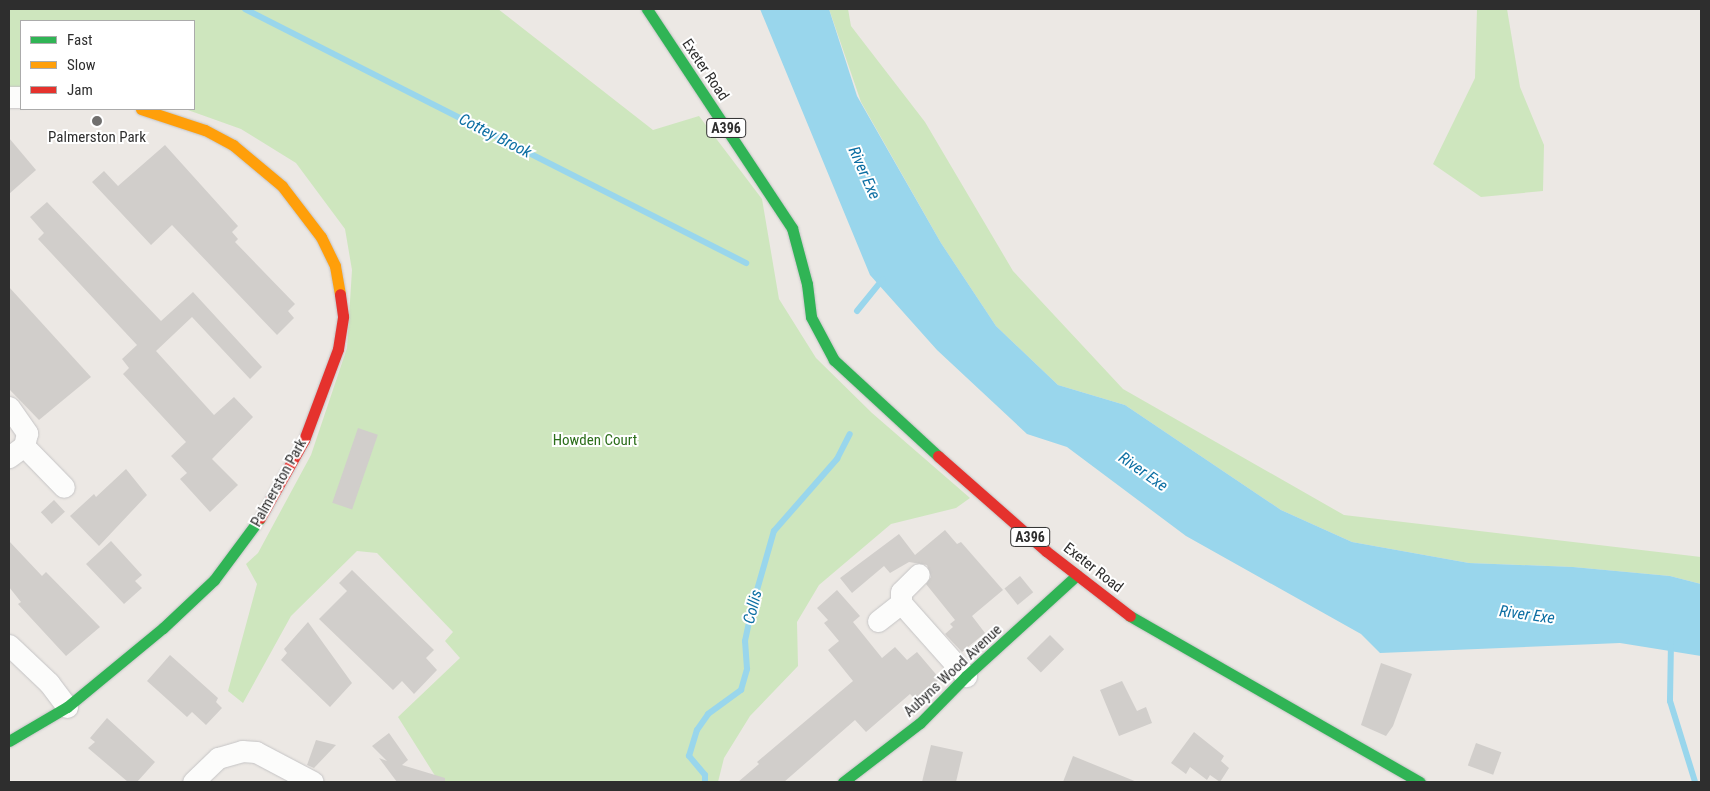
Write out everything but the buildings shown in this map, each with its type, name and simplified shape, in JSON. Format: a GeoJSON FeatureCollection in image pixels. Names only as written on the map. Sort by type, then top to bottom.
{"type":"FeatureCollection","features":[{"type":"Feature","properties":{"kind":"street","name":"Exeter Road"},"geometry":{"type":"LineString","coordinates":[[646,9],[761,178],[792,228],[799,251],[811,317],[834,360],[853,379],[1046,551],[1125,612],[1420,782]]}},
{"type":"Feature","properties":{"kind":"street","name":"Palmerston Park"},"geometry":{"type":"LineString","coordinates":[[9,741],[68,707],[164,628],[214,580],[264,514],[304,440],[338,349],[343,316],[335,266],[321,237],[282,186],[226,141],[198,127],[144,110]]}},
{"type":"Feature","properties":{"kind":"street"},"geometry":{"type":"LineString","coordinates":[[9,407],[27,433],[16,452],[64,487]]}},
{"type":"Feature","properties":{"kind":"street"},"geometry":{"type":"LineString","coordinates":[[919,574],[901,592],[901,603],[966,676]]}},
{"type":"Feature","properties":{"kind":"street","name":"Aubyns Wood Avenue"},"geometry":{"type":"LineString","coordinates":[[844,782],[920,724],[966,676],[1078,575]]}},
{"type":"Feature","properties":{"kind":"street"},"geometry":{"type":"LineString","coordinates":[[878,621],[901,603]]}},
{"type":"Feature","properties":{"kind":"street"},"geometry":{"type":"LineString","coordinates":[[9,645],[49,683],[68,707]]}},
{"type":"Feature","properties":{"kind":"street"},"geometry":{"type":"LineString","coordinates":[[193,782],[218,758],[242,751],[256,752],[313,782]]}},
{"type":"Feature","properties":{"kind":"green space","name":"Howden Court"},"geometry":{"type":"Polygon","coordinates":[[[9,9],[498,9],[653,130],[699,116],[762,199],[779,299],[816,358],[872,413],[970,498],[956,508],[891,524],[819,585],[797,622],[798,666],[750,716],[724,758],[718,782],[439,782],[398,717],[460,658],[445,641],[453,632],[377,553],[357,551],[291,616],[243,703],[228,691],[257,584],[246,564],[258,553],[311,455],[347,348],[352,270],[345,229],[296,163],[241,129],[188,110],[195,110],[195,20],[20,20],[20,87],[9,87],[9,9]]]}},
{"type":"Feature","properties":{"kind":"green space"},"geometry":{"type":"Polygon","coordinates":[[[829,9],[848,9],[851,26],[925,122],[1013,271],[1123,389],[1344,515],[1701,557],[1701,584],[1670,576],[1573,567],[1469,563],[1352,542],[1281,510],[1125,405],[1058,385],[996,326],[941,243],[861,102],[829,9]]]}},
{"type":"Feature","properties":{"kind":"green space"},"geometry":{"type":"Polygon","coordinates":[[[1477,9],[1507,9],[1520,87],[1544,145],[1543,191],[1481,197],[1433,164],[1475,78],[1477,9]]]}},
{"type":"Feature","properties":{"kind":"water","name":"River Exe"},"geometry":{"type":"Polygon","coordinates":[[[760,9],[829,9],[857,96],[941,243],[996,326],[1058,385],[1125,405],[1281,510],[1352,542],[1469,563],[1573,567],[1670,576],[1701,584],[1701,656],[1620,643],[1380,653],[1361,634],[1186,536],[1067,447],[1027,434],[937,350],[870,275],[760,9]]]}},
{"type":"Feature","properties":{"kind":"waterway","name":"Cottey Brook"},"geometry":{"type":"LineString","coordinates":[[245,9],[746,263]]}},
{"type":"Feature","properties":{"kind":"waterway","name":"Cottey Brook"},"geometry":{"type":"LineString","coordinates":[[857,311],[883,279]]}},
{"type":"Feature","properties":{"kind":"waterway","name":"Collis"},"geometry":{"type":"LineString","coordinates":[[705,782],[705,775],[689,756],[697,730],[708,714],[741,690],[747,669],[745,641],[753,604],[774,531],[837,459],[850,434]]}},
{"type":"Feature","properties":{"kind":"waterway"},"geometry":{"type":"LineString","coordinates":[[1671,642],[1670,701],[1695,782]]}},
{"type":"Feature","properties":{"kind":"traffic: fast"},"geometry":{"type":"LineString","coordinates":[[647,9],[792,228],[807,284],[811,317],[834,360],[938,456]]}},
{"type":"Feature","properties":{"kind":"traffic: fast"},"geometry":{"type":"LineString","coordinates":[[9,741],[67,707],[163,628],[214,580],[260,518]]}},
{"type":"Feature","properties":{"kind":"traffic: fast"},"geometry":{"type":"LineString","coordinates":[[843,782],[920,723],[966,676],[1077,575]]}},
{"type":"Feature","properties":{"kind":"traffic: fast"},"geometry":{"type":"LineString","coordinates":[[1130,616],[1420,782]]}},
{"type":"Feature","properties":{"kind":"traffic: slow"},"geometry":{"type":"LineString","coordinates":[[144,110],[205,130],[233,145],[282,186],[321,237],[335,266],[340,294]]}},
{"type":"Feature","properties":{"kind":"traffic: jam"},"geometry":{"type":"LineString","coordinates":[[260,518],[304,440],[338,349],[343,316],[340,294]]}},
{"type":"Feature","properties":{"kind":"traffic: jam"},"geometry":{"type":"LineString","coordinates":[[938,456],[1046,551],[1130,616]]}},
{"type":"Feature","properties":{"kind":"place","name":"Palmerston Park"},"geometry":{"type":"Point","coordinates":[97,121]}}]}
